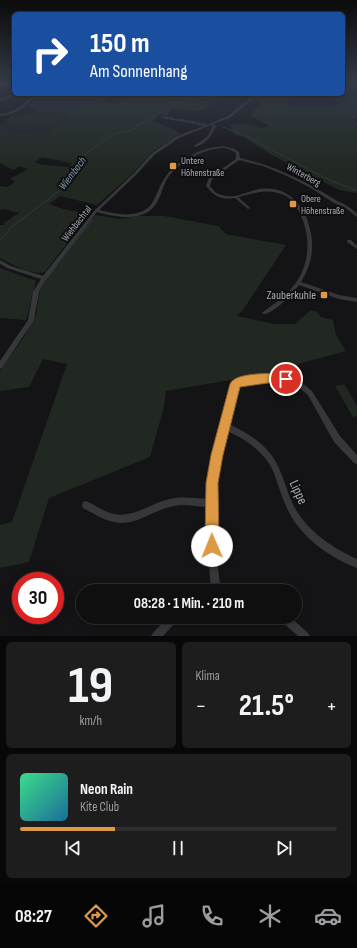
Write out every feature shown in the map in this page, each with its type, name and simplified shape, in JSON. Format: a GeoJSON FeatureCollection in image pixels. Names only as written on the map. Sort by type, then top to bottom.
{"type":"FeatureCollection","features":[{"type":"Feature","properties":{"kind":"street"},"geometry":{"type":"LineString","coordinates":[[0,115],[11,115],[17,113]]}},
{"type":"Feature","properties":{"kind":"street","name":"Wiehbachtal"},"geometry":{"type":"LineString","coordinates":[[0,366],[31,320],[36,292],[43,278],[96,211],[135,174],[157,150],[178,136],[211,124],[235,113]]}},
{"type":"Feature","properties":{"kind":"street"},"geometry":{"type":"LineString","coordinates":[[162,117],[207,125]]}},
{"type":"Feature","properties":{"kind":"street"},"geometry":{"type":"LineString","coordinates":[[196,146],[204,142],[212,133],[216,126],[211,124]]}},
{"type":"Feature","properties":{"kind":"street"},"geometry":{"type":"LineString","coordinates":[[96,211],[120,216],[131,216],[146,211],[154,203],[163,182],[171,171],[186,160],[202,152],[218,148],[226,148],[236,151],[238,158],[213,175],[208,183],[208,186],[214,193],[224,197],[236,198],[257,191],[269,190],[284,194],[296,203],[306,221],[311,243],[308,263],[298,283],[290,294],[265,314]]}},
{"type":"Feature","properties":{"kind":"street","name":"Winterberg"},"geometry":{"type":"LineString","coordinates":[[238,158],[284,172],[304,182],[338,204],[345,206],[357,216]]}},
{"type":"Feature","properties":{"kind":"street"},"geometry":{"type":"LineString","coordinates":[[236,198],[248,208]]}},
{"type":"Feature","properties":{"kind":"street"},"geometry":{"type":"LineString","coordinates":[[349,241],[357,248]]}},
{"type":"Feature","properties":{"kind":"street"},"geometry":{"type":"LineString","coordinates":[[0,262],[16,270],[43,278]]}},
{"type":"Feature","properties":{"kind":"street"},"geometry":{"type":"LineString","coordinates":[[298,283],[339,297],[357,300]]}},
{"type":"Feature","properties":{"kind":"street"},"geometry":{"type":"LineString","coordinates":[[215,584],[212,560],[211,504],[213,476],[235,384],[238,382],[275,378],[286,379],[298,383],[310,393],[337,439],[357,460]]}},
{"type":"Feature","properties":{"kind":"street","name":"Lippe"},"geometry":{"type":"LineString","coordinates":[[225,426],[259,446],[270,458],[288,503],[313,537],[338,556],[357,564]]}},
{"type":"Feature","properties":{"kind":"street"},"geometry":{"type":"LineString","coordinates":[[86,505],[104,514],[122,518],[131,518],[167,503],[177,501],[188,500],[211,504]]}},
{"type":"Feature","properties":{"kind":"street"},"geometry":{"type":"LineString","coordinates":[[156,636],[168,624]]}},
{"type":"Feature","properties":{"kind":"street"},"geometry":{"type":"LineString","coordinates":[[291,624],[305,636]]}},
{"type":"Feature","properties":{"kind":"shaded area"},"geometry":{"type":"Polygon","coordinates":[[[32,113],[66,113],[69,115],[47,135],[0,131],[0,125],[11,116],[32,113]]]}},
{"type":"Feature","properties":{"kind":"shaded area"},"geometry":{"type":"Polygon","coordinates":[[[62,113],[168,113],[166,115],[160,114],[153,121],[182,133],[152,152],[131,175],[97,205],[60,196],[49,204],[63,209],[89,214],[45,272],[40,273],[29,271],[0,258],[0,225],[4,225],[5,222],[19,213],[5,209],[0,210],[0,186],[7,187],[15,182],[10,179],[28,169],[19,166],[14,170],[0,163],[0,131],[47,135],[69,115],[60,114],[62,113]],[[42,157],[34,162],[42,165],[69,167],[72,163],[42,157]]]}},
{"type":"Feature","properties":{"kind":"shaded area"},"geometry":{"type":"Polygon","coordinates":[[[252,113],[357,113],[357,118],[353,119],[357,122],[357,193],[339,190],[272,155],[244,137],[234,134],[230,125],[243,123],[262,128],[269,126],[250,115],[252,113]]]}},
{"type":"Feature","properties":{"kind":"shaded area"},"geometry":{"type":"Polygon","coordinates":[[[95,215],[119,219],[138,216],[164,216],[218,226],[226,234],[286,245],[243,310],[237,316],[274,324],[295,324],[311,310],[317,312],[321,317],[333,320],[336,335],[346,351],[298,364],[298,375],[278,372],[166,391],[164,407],[150,457],[49,498],[29,562],[0,568],[0,525],[12,522],[67,364],[43,359],[29,387],[0,391],[0,371],[24,337],[36,315],[40,289],[95,215]]]}},
{"type":"Feature","properties":{"kind":"shaded area"},"geometry":{"type":"Polygon","coordinates":[[[0,268],[36,281],[26,320],[0,318],[0,268]]]}},
{"type":"Feature","properties":{"kind":"shaded area"},"geometry":{"type":"Polygon","coordinates":[[[344,384],[357,406],[357,416],[353,417],[335,386],[344,384]]]}},
{"type":"Feature","properties":{"kind":"waterway","name":"Wiembach"},"geometry":{"type":"LineString","coordinates":[[0,240],[14,225],[62,189],[79,162],[89,151],[114,134],[133,130],[139,124],[147,122],[160,113]]}},
{"type":"Feature","properties":{"kind":"waterway"},"geometry":{"type":"LineString","coordinates":[[180,119],[184,120]]}},
{"type":"Feature","properties":{"kind":"waterway"},"geometry":{"type":"LineString","coordinates":[[185,120],[189,121]]}},
{"type":"Feature","properties":{"kind":"waterway"},"geometry":{"type":"LineString","coordinates":[[191,121],[196,122]]}},
{"type":"Feature","properties":{"kind":"waterway"},"geometry":{"type":"LineString","coordinates":[[201,123],[207,124]]}},
{"type":"Feature","properties":{"kind":"waterway"},"geometry":{"type":"LineString","coordinates":[[223,127],[246,136],[323,177],[357,191]]}},
{"type":"Feature","properties":{"kind":"waterway"},"geometry":{"type":"LineString","coordinates":[[56,266],[92,220]]}},
{"type":"Feature","properties":{"kind":"waterway"},"geometry":{"type":"LineString","coordinates":[[42,284],[57,265]]}},
{"type":"Feature","properties":{"kind":"place","name":"Untere Höhenstraße"},"geometry":{"type":"Point","coordinates":[173,166]}},
{"type":"Feature","properties":{"kind":"place","name":"Obere Höhenstraße"},"geometry":{"type":"Point","coordinates":[293,204]}},
{"type":"Feature","properties":{"kind":"place","name":"Zauberkuhle"},"geometry":{"type":"Point","coordinates":[324,295]}},
{"type":"Feature","properties":{"kind":"route"},"geometry":{"type":"LineString","coordinates":[[212,546],[212,483],[217,455],[233,398],[235,384],[248,380],[275,378],[286,379]]}}]}
